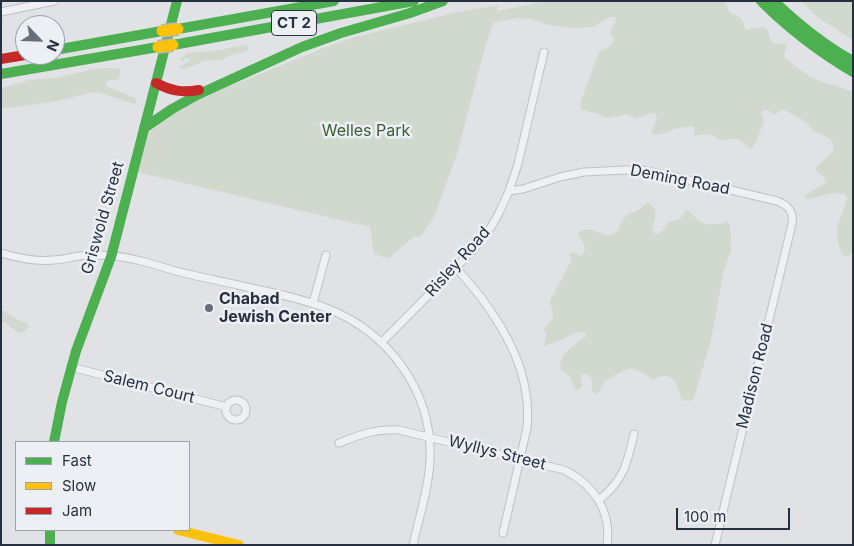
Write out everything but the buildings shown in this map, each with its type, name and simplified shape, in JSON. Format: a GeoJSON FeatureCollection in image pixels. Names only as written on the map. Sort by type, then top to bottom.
{"type":"FeatureCollection","features":[{"type":"Feature","properties":{"kind":"main road","name":"Griswold Street"},"geometry":{"type":"LineString","coordinates":[[54,441],[71,367],[111,256],[177,1]]}},
{"type":"Feature","properties":{"kind":"main road","name":"CT 2"},"geometry":{"type":"LineString","coordinates":[[65,48],[334,1]]}},
{"type":"Feature","properties":{"kind":"main road","name":"CT 2"},"geometry":{"type":"LineString","coordinates":[[1,74],[414,1]]}},
{"type":"Feature","properties":{"kind":"main road"},"geometry":{"type":"LineString","coordinates":[[144,128],[172,109],[209,89],[315,42],[348,30],[418,11],[442,1]]}},
{"type":"Feature","properties":{"kind":"main road"},"geometry":{"type":"LineString","coordinates":[[761,1],[802,39],[853,72]]}},
{"type":"Feature","properties":{"kind":"main road"},"geometry":{"type":"LineString","coordinates":[[774,1],[793,20],[811,34],[853,61]]}},
{"type":"Feature","properties":{"kind":"main road"},"geometry":{"type":"LineString","coordinates":[[1,59],[15,57]]}},
{"type":"Feature","properties":{"kind":"main road"},"geometry":{"type":"LineString","coordinates":[[156,83],[167,90],[176,92],[209,89]]}},
{"type":"Feature","properties":{"kind":"main road"},"geometry":{"type":"LineString","coordinates":[[50,531],[50,545]]}},
{"type":"Feature","properties":{"kind":"main road"},"geometry":{"type":"LineString","coordinates":[[182,531],[239,545]]}},
{"type":"Feature","properties":{"kind":"street"},"geometry":{"type":"LineString","coordinates":[[1,12],[54,1]]}},
{"type":"Feature","properties":{"kind":"street","name":"Risley Road"},"geometry":{"type":"LineString","coordinates":[[382,342],[456,268],[487,232],[498,215],[518,164],[544,52]]}},
{"type":"Feature","properties":{"kind":"street","name":"Deming Road"},"geometry":{"type":"LineString","coordinates":[[509,190],[523,189],[560,177],[584,172],[641,170],[776,201],[783,203],[789,208]]}},
{"type":"Feature","properties":{"kind":"street","name":"Madison Road"},"geometry":{"type":"LineString","coordinates":[[715,545],[792,224],[792,215],[789,208]]}},
{"type":"Feature","properties":{"kind":"street"},"geometry":{"type":"LineString","coordinates":[[1,253],[45,261],[88,255],[138,260],[184,273],[313,303],[349,318],[371,332],[398,361],[412,383],[423,409],[429,436],[429,470],[412,545]]}},
{"type":"Feature","properties":{"kind":"street"},"geometry":{"type":"LineString","coordinates":[[313,303],[326,255]]}},
{"type":"Feature","properties":{"kind":"street"},"geometry":{"type":"LineString","coordinates":[[456,268],[476,291],[496,319],[520,370],[526,393],[528,416],[525,440],[503,533]]}},
{"type":"Feature","properties":{"kind":"street","name":"Salem Court"},"geometry":{"type":"LineString","coordinates":[[71,367],[227,407]]}},
{"type":"Feature","properties":{"kind":"street","name":"Wyllys Street"},"geometry":{"type":"LineString","coordinates":[[339,443],[384,429],[399,430],[557,467],[570,473],[588,486],[599,500],[607,521],[607,545]]}},
{"type":"Feature","properties":{"kind":"street"},"geometry":{"type":"LineString","coordinates":[[599,500],[622,476],[634,434]]}},
{"type":"Feature","properties":{"kind":"green space","name":"Welles Park"},"geometry":{"type":"Polygon","coordinates":[[[546,1],[725,1],[730,13],[741,18],[746,30],[766,29],[773,42],[787,44],[785,58],[810,77],[853,92],[853,251],[849,256],[843,255],[837,234],[837,228],[847,198],[845,194],[834,193],[809,199],[805,197],[805,195],[826,182],[816,170],[816,167],[833,152],[833,143],[829,138],[813,131],[806,122],[784,110],[775,115],[768,110],[763,110],[761,113],[764,122],[751,149],[738,139],[719,140],[711,134],[694,135],[694,127],[692,126],[674,129],[659,135],[653,134],[651,132],[657,117],[655,114],[650,113],[635,119],[627,114],[609,118],[581,109],[580,103],[599,52],[614,41],[614,38],[610,35],[616,22],[615,17],[610,17],[593,27],[573,28],[547,25],[532,19],[518,18],[493,23],[457,154],[434,217],[421,236],[414,237],[389,258],[374,254],[370,227],[137,172],[148,130],[194,101],[355,37],[458,12],[499,5],[497,11],[546,1]]]}},
{"type":"Feature","properties":{"kind":"green space"},"geometry":{"type":"Polygon","coordinates":[[[801,1],[853,1],[853,40],[816,16],[801,1]]]}},
{"type":"Feature","properties":{"kind":"green space"},"geometry":{"type":"Polygon","coordinates":[[[244,45],[249,47],[246,52],[234,54],[221,60],[204,61],[190,67],[181,69],[179,67],[189,61],[187,58],[182,61],[180,59],[189,53],[244,45]]]}},
{"type":"Feature","properties":{"kind":"green space"},"geometry":{"type":"Polygon","coordinates":[[[93,69],[120,69],[121,71],[118,80],[106,81],[108,87],[136,98],[137,102],[134,104],[94,92],[58,101],[1,109],[1,88],[29,80],[55,78],[93,69]]]}},
{"type":"Feature","properties":{"kind":"green space"},"geometry":{"type":"Polygon","coordinates":[[[648,203],[652,205],[655,211],[652,229],[655,234],[660,233],[668,222],[680,219],[686,210],[705,224],[719,224],[726,221],[730,225],[731,250],[724,270],[711,340],[694,398],[690,400],[684,401],[681,399],[677,384],[673,379],[665,376],[652,379],[634,369],[622,372],[605,381],[596,394],[592,392],[591,377],[582,374],[581,388],[576,390],[570,376],[561,370],[560,364],[564,354],[586,336],[586,333],[575,333],[544,346],[546,332],[544,329],[553,316],[550,301],[571,261],[570,255],[572,252],[581,256],[585,250],[578,232],[593,230],[609,235],[615,233],[625,217],[648,203]]]}},
{"type":"Feature","properties":{"kind":"green space"},"geometry":{"type":"Polygon","coordinates":[[[1,310],[28,324],[27,330],[18,333],[6,323],[1,322],[1,310]]]}},
{"type":"Feature","properties":{"kind":"traffic: fast"},"geometry":{"type":"LineString","coordinates":[[54,441],[62,402],[76,351],[111,257],[177,1]]}},
{"type":"Feature","properties":{"kind":"traffic: fast"},"geometry":{"type":"LineString","coordinates":[[178,29],[334,1]]}},
{"type":"Feature","properties":{"kind":"traffic: fast"},"geometry":{"type":"LineString","coordinates":[[173,45],[414,1]]}},
{"type":"Feature","properties":{"kind":"traffic: fast"},"geometry":{"type":"LineString","coordinates":[[144,128],[197,95],[302,47],[443,1]]}},
{"type":"Feature","properties":{"kind":"traffic: fast"},"geometry":{"type":"LineString","coordinates":[[761,1],[805,40],[853,72]]}},
{"type":"Feature","properties":{"kind":"traffic: fast"},"geometry":{"type":"LineString","coordinates":[[774,1],[812,34],[853,61]]}},
{"type":"Feature","properties":{"kind":"traffic: fast"},"geometry":{"type":"LineString","coordinates":[[65,48],[162,31]]}},
{"type":"Feature","properties":{"kind":"traffic: fast"},"geometry":{"type":"LineString","coordinates":[[1,74],[158,47]]}},
{"type":"Feature","properties":{"kind":"traffic: fast"},"geometry":{"type":"LineString","coordinates":[[50,531],[50,545]]}},
{"type":"Feature","properties":{"kind":"traffic: slow"},"geometry":{"type":"LineString","coordinates":[[162,31],[178,29]]}},
{"type":"Feature","properties":{"kind":"traffic: slow"},"geometry":{"type":"LineString","coordinates":[[158,47],[173,45]]}},
{"type":"Feature","properties":{"kind":"traffic: slow"},"geometry":{"type":"LineString","coordinates":[[182,531],[239,545]]}},
{"type":"Feature","properties":{"kind":"traffic: jam"},"geometry":{"type":"LineString","coordinates":[[1,59],[15,57]]}},
{"type":"Feature","properties":{"kind":"traffic: jam"},"geometry":{"type":"LineString","coordinates":[[156,83],[177,91],[199,90]]}},
{"type":"Feature","properties":{"kind":"place","name":"Chabad Jewish Center"},"geometry":{"type":"Point","coordinates":[209,308]}}]}
